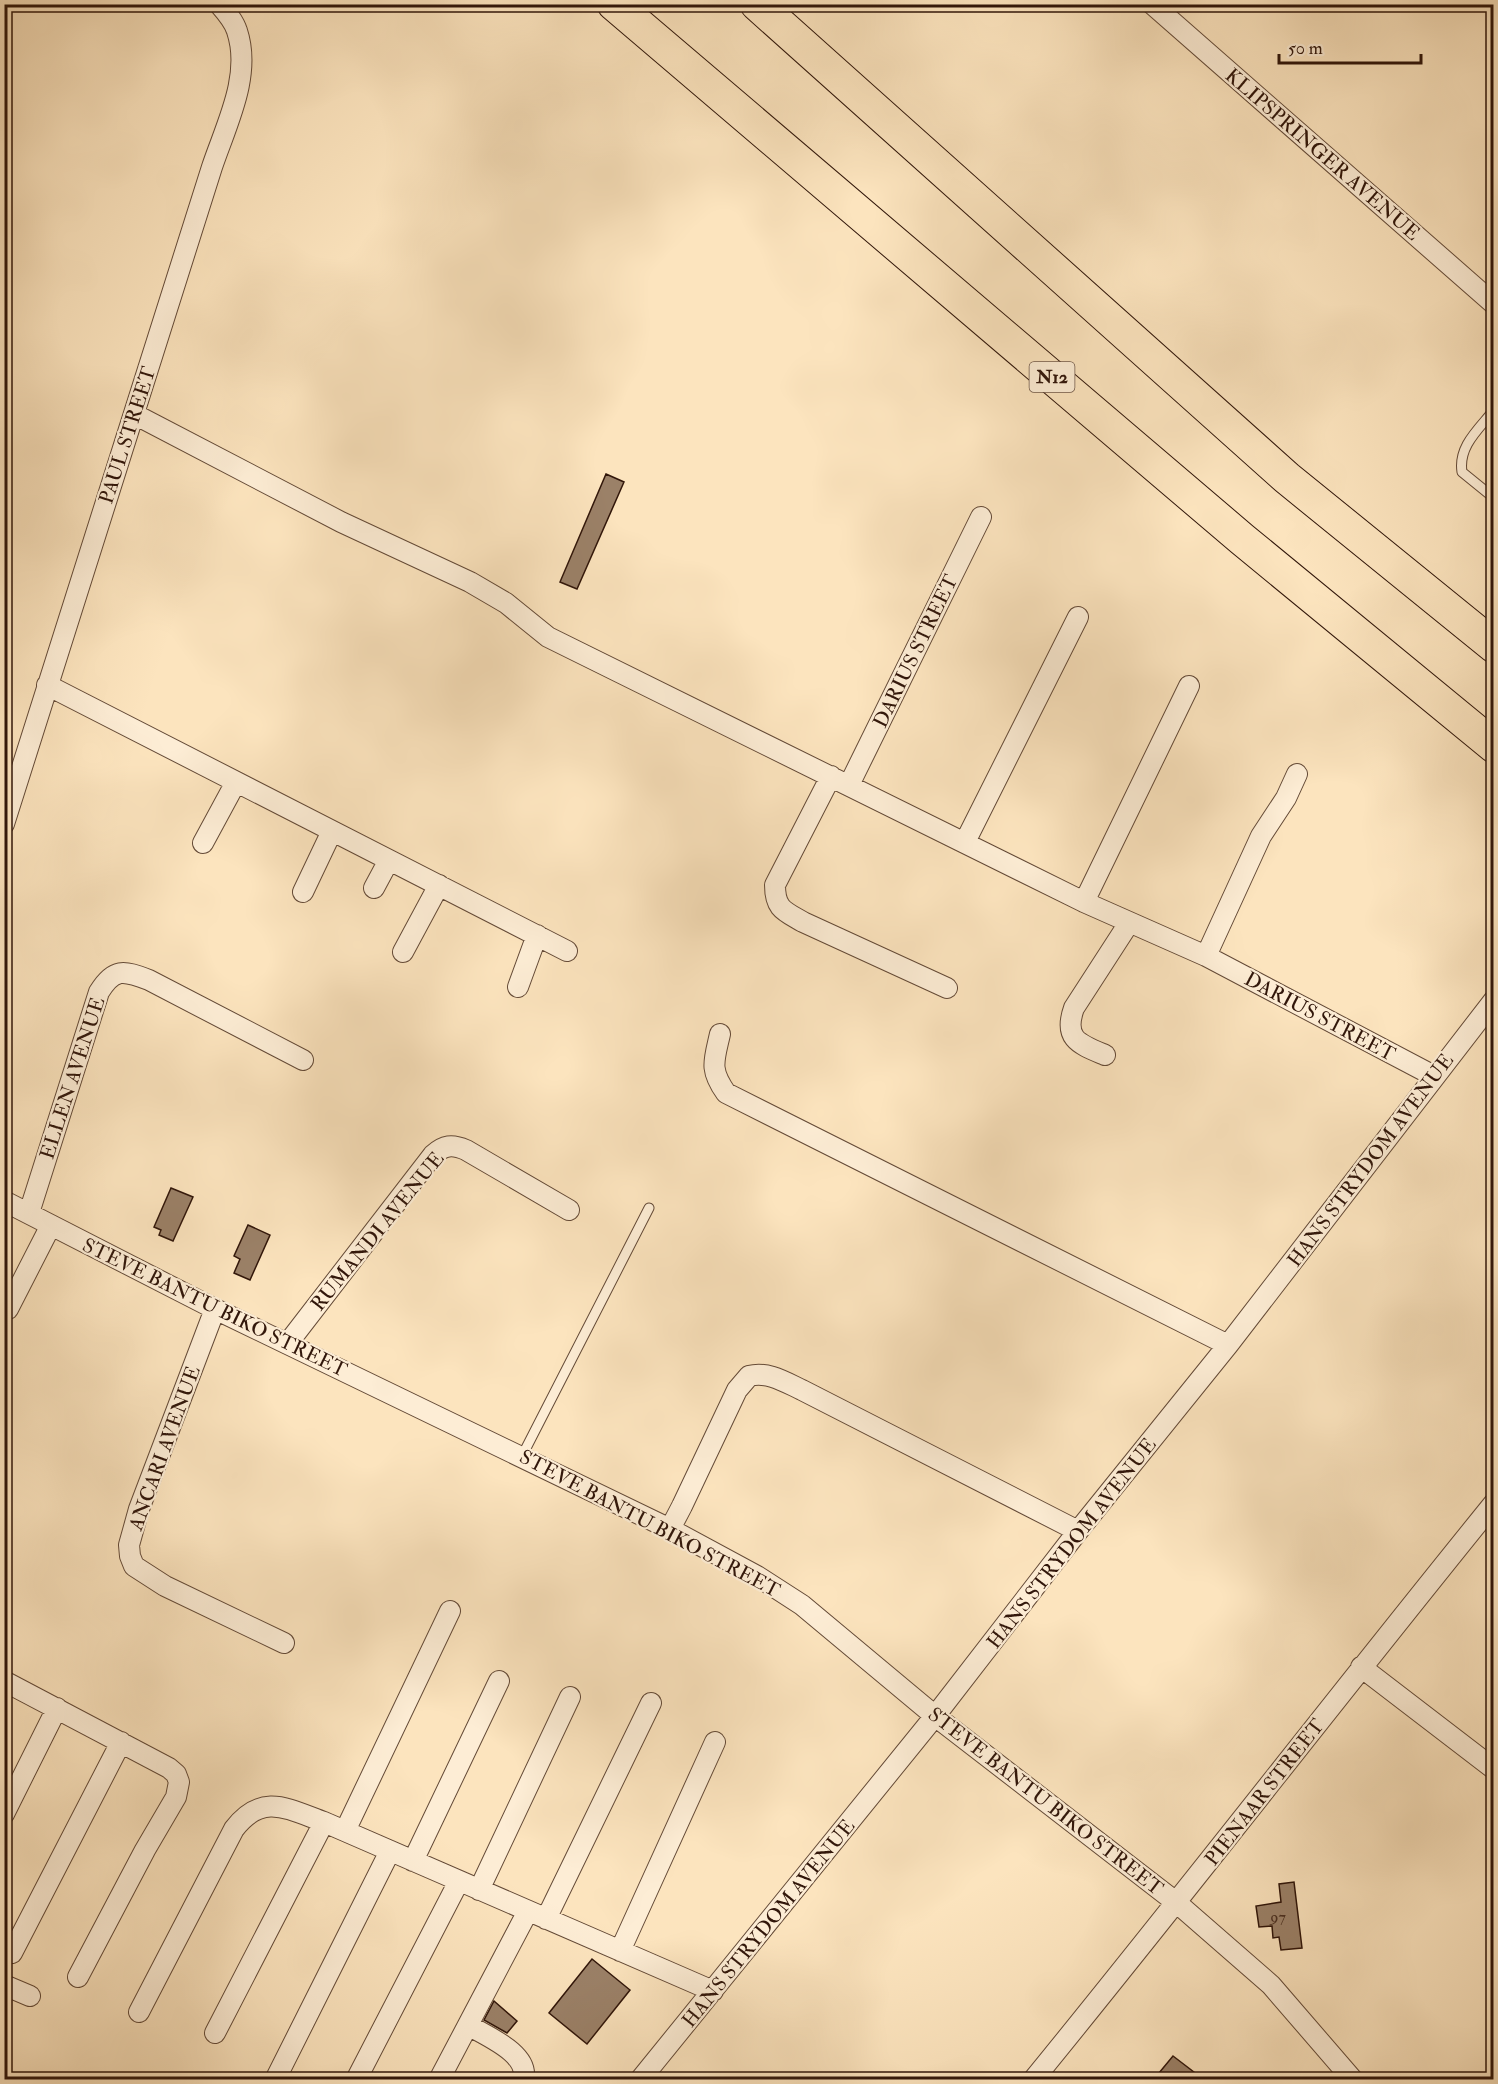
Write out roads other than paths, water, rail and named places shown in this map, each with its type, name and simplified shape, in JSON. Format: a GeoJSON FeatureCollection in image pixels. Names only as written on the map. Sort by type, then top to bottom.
{"type":"FeatureCollection","features":[{"type":"Feature","properties":{"kind":"highway","name":"N12"},"geometry":{"type":"LineString","coordinates":[[614,4],[1242,539],[1494,746]]}},
{"type":"Feature","properties":{"kind":"highway"},"geometry":{"type":"LineString","coordinates":[[757,4],[1287,478],[1494,646]]}},
{"type":"Feature","properties":{"kind":"street","name":"PAUL STREET"},"geometry":{"type":"LineString","coordinates":[[4,824],[235,98],[242,66],[240,45],[237,29],[219,4]]}},
{"type":"Feature","properties":{"kind":"street","name":"KLIPSPRINGER AVENUE"},"geometry":{"type":"LineString","coordinates":[[1152,4],[1494,304]]}},
{"type":"Feature","properties":{"kind":"street","name":"DARIUS STREET"},"geometry":{"type":"LineString","coordinates":[[134,414],[341,522],[470,582],[506,603],[548,637],[1084,902],[1206,956],[1434,1076]]}},
{"type":"Feature","properties":{"kind":"street","name":"DARIUS STREET"},"geometry":{"type":"LineString","coordinates":[[849,785],[981,517]]}},
{"type":"Feature","properties":{"kind":"street"},"geometry":{"type":"LineString","coordinates":[[965,842],[1078,617]]}},
{"type":"Feature","properties":{"kind":"street"},"geometry":{"type":"LineString","coordinates":[[47,685],[567,951]]}},
{"type":"Feature","properties":{"kind":"street"},"geometry":{"type":"LineString","coordinates":[[1084,902],[1189,686]]}},
{"type":"Feature","properties":{"kind":"street"},"geometry":{"type":"LineString","coordinates":[[1206,956],[1262,836],[1286,798],[1297,774]]}},
{"type":"Feature","properties":{"kind":"street"},"geometry":{"type":"LineString","coordinates":[[831,776],[776,885],[775,897],[778,905],[785,912],[803,922],[947,988]]}},
{"type":"Feature","properties":{"kind":"street"},"geometry":{"type":"LineString","coordinates":[[203,843],[236,782]]}},
{"type":"Feature","properties":{"kind":"street"},"geometry":{"type":"LineString","coordinates":[[303,892],[332,831]]}},
{"type":"Feature","properties":{"kind":"street"},"geometry":{"type":"LineString","coordinates":[[374,888],[389,860]]}},
{"type":"Feature","properties":{"kind":"street"},"geometry":{"type":"LineString","coordinates":[[403,952],[439,885]]}},
{"type":"Feature","properties":{"kind":"street"},"geometry":{"type":"LineString","coordinates":[[1105,1055],[1080,1044],[1073,1038],[1070,1018],[1074,1008],[1129,923]]}},
{"type":"Feature","properties":{"kind":"street"},"geometry":{"type":"LineString","coordinates":[[518,987],[537,935]]}},
{"type":"Feature","properties":{"kind":"street","name":"ELLEN AVENUE"},"geometry":{"type":"LineString","coordinates":[[29,1213],[99,992],[108,977],[117,974],[134,974],[149,980],[303,1060]]}},
{"type":"Feature","properties":{"kind":"street","name":"HANS STRYDOM AVENUE"},"geometry":{"type":"LineString","coordinates":[[640,2079],[935,1716],[1078,1531],[1228,1345],[1494,1000]]}},
{"type":"Feature","properties":{"kind":"street"},"geometry":{"type":"LineString","coordinates":[[720,1034],[713,1064],[718,1081],[726,1093],[1228,1345]]}},
{"type":"Feature","properties":{"kind":"street","name":"RUMANDI AVENUE"},"geometry":{"type":"LineString","coordinates":[[288,1343],[433,1155],[447,1145],[466,1150],[570,1210]]}},
{"type":"Feature","properties":{"kind":"street","name":"STEVE BANTU BIKO STREET"},"geometry":{"type":"LineString","coordinates":[[4,1201],[215,1309],[670,1529],[757,1576],[802,1605],[935,1716],[1177,1903],[1271,1984],[1353,2079]]}},
{"type":"Feature","properties":{"kind":"street"},"geometry":{"type":"LineString","coordinates":[[8,1309],[51,1225]]}},
{"type":"Feature","properties":{"kind":"street","name":"ANCARI AVENUE"},"geometry":{"type":"LineString","coordinates":[[215,1309],[139,1509],[129,1545],[130,1556],[134,1566],[165,1586],[284,1642]]}},
{"type":"Feature","properties":{"kind":"street"},"geometry":{"type":"LineString","coordinates":[[670,1529],[737,1390],[749,1376],[760,1374],[774,1377],[802,1390],[1078,1531]]}},
{"type":"Feature","properties":{"kind":"street","name":"PIENAAR STREET"},"geometry":{"type":"LineString","coordinates":[[1034,2079],[1177,1903],[1360,1667],[1494,1503]]}},
{"type":"Feature","properties":{"kind":"street"},"geometry":{"type":"LineString","coordinates":[[345,1831],[450,1611]]}},
{"type":"Feature","properties":{"kind":"street"},"geometry":{"type":"LineString","coordinates":[[1360,1667],[1494,1769]]}},
{"type":"Feature","properties":{"kind":"street"},"geometry":{"type":"LineString","coordinates":[[4,1681],[122,1742],[177,1774],[178,1789],[78,1977]]}},
{"type":"Feature","properties":{"kind":"street"},"geometry":{"type":"LineString","coordinates":[[413,1861],[499,1681]]}},
{"type":"Feature","properties":{"kind":"street"},"geometry":{"type":"LineString","coordinates":[[479,1890],[570,1697]]}},
{"type":"Feature","properties":{"kind":"street"},"geometry":{"type":"LineString","coordinates":[[438,2079],[468,2025],[537,1915],[651,1703]]}},
{"type":"Feature","properties":{"kind":"street"},"geometry":{"type":"LineString","coordinates":[[4,1814],[57,1708]]}},
{"type":"Feature","properties":{"kind":"street"},"geometry":{"type":"LineString","coordinates":[[12,1953],[122,1742]]}},
{"type":"Feature","properties":{"kind":"street"},"geometry":{"type":"LineString","coordinates":[[620,1951],[715,1742]]}},
{"type":"Feature","properties":{"kind":"street"},"geometry":{"type":"LineString","coordinates":[[139,2012],[234,1829],[252,1810],[262,1806],[292,1811],[324,1822],[713,1991]]}},
{"type":"Feature","properties":{"kind":"street"},"geometry":{"type":"LineString","coordinates":[[215,2033],[324,1822]]}},
{"type":"Feature","properties":{"kind":"street"},"geometry":{"type":"LineString","coordinates":[[275,2079],[390,1851]]}},
{"type":"Feature","properties":{"kind":"street"},"geometry":{"type":"LineString","coordinates":[[356,2079],[459,1881]]}},
{"type":"Feature","properties":{"kind":"street"},"geometry":{"type":"LineString","coordinates":[[4,1984],[30,1996]]}},
{"type":"Feature","properties":{"kind":"street"},"geometry":{"type":"LineString","coordinates":[[468,2025],[512,2052],[525,2067],[524,2079]]}},
{"type":"Feature","properties":{"kind":"lane"},"geometry":{"type":"LineString","coordinates":[[1494,410],[1467,444],[1461,464],[1462,472],[1494,498]]}},
{"type":"Feature","properties":{"kind":"lane"},"geometry":{"type":"LineString","coordinates":[[522,1456],[649,1208]]}}]}
